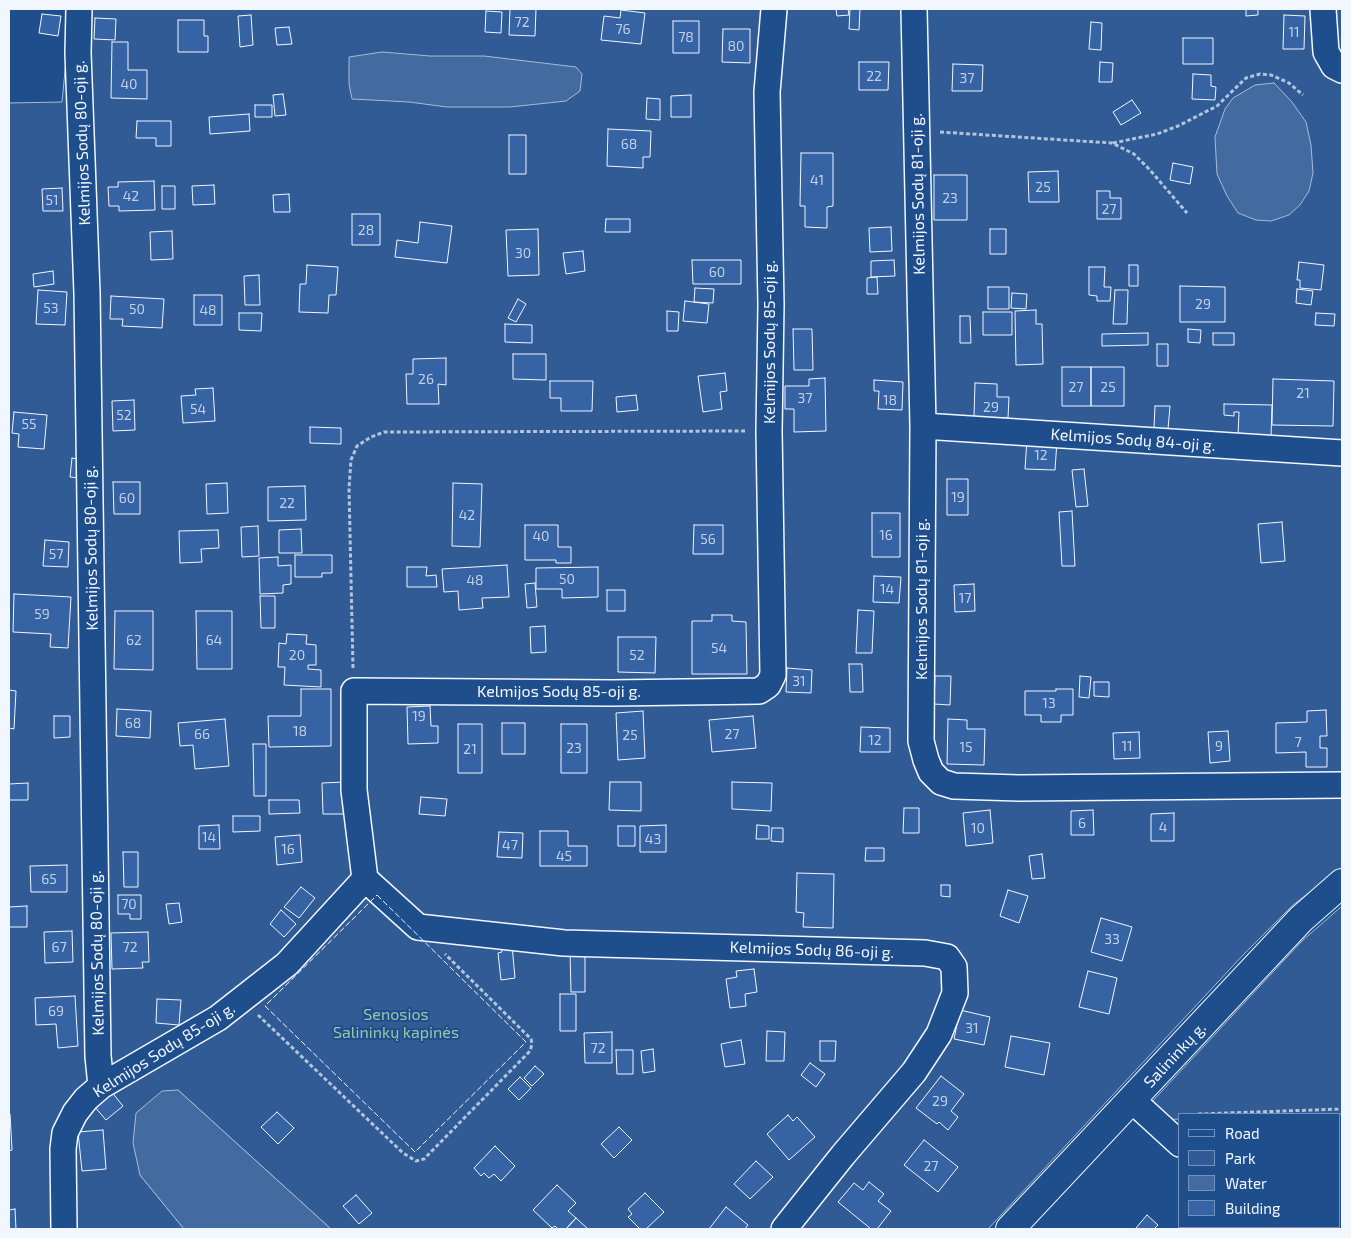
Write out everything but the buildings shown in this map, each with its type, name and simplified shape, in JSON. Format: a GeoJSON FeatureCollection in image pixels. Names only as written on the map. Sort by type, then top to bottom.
{"type":"FeatureCollection","features":[{"type":"Feature","properties":{"kind":"main road","name":"Salininkų g."},"geometry":{"type":"LineString","coordinates":[[1010,1229],[1300,919],[1342,883]]}},
{"type":"Feature","properties":{"kind":"street","name":"Kelmijos Sodų 80-oji g."},"geometry":{"type":"LineString","coordinates":[[79,9],[78,53],[87,293],[98,1056],[102,1086]]}},
{"type":"Feature","properties":{"kind":"street","name":"Kelmijos Sodų 85-oji g."},"geometry":{"type":"LineString","coordinates":[[354,691],[602,693],[759,691],[768,685],[773,675],[769,431],[772,306],[767,92],[774,9]]}},
{"type":"Feature","properties":{"kind":"street","name":"Kelmijos Sodų 81-oji g."},"geometry":{"type":"LineString","coordinates":[[914,9],[923,426],[922,741],[931,772],[941,782],[954,786],[1018,788],[1342,785]]}},
{"type":"Feature","properties":{"kind":"street"},"geometry":{"type":"LineString","coordinates":[[1323,9],[1326,52],[1334,66],[1342,70]]}},
{"type":"Feature","properties":{"kind":"street","name":"Kelmijos Sodų 84-oji g."},"geometry":{"type":"LineString","coordinates":[[923,426],[1342,453]]}},
{"type":"Feature","properties":{"kind":"street"},"geometry":{"type":"LineString","coordinates":[[354,691],[354,790],[365,879],[418,927]]}},
{"type":"Feature","properties":{"kind":"street","name":"Kelmijos Sodų 85-oji g."},"geometry":{"type":"LineString","coordinates":[[64,1229],[63,1148],[65,1134],[75,1113],[86,1100],[102,1086],[218,1018],[242,1000],[287,964],[365,879]]}},
{"type":"Feature","properties":{"kind":"street","name":"Kelmijos Sodų 86-oji g."},"geometry":{"type":"LineString","coordinates":[[418,927],[564,943],[915,953],[947,957],[954,967],[955,993],[940,1034],[914,1072],[784,1229]]}},
{"type":"Feature","properties":{"kind":"street"},"geometry":{"type":"LineString","coordinates":[[1132,1100],[1178,1142]]}},
{"type":"Feature","properties":{"kind":"path"},"geometry":{"type":"LineString","coordinates":[[916,131],[1112,143],[1144,137],[1178,126],[1216,106],[1246,78],[1260,74],[1271,75],[1289,83],[1303,95]]}},
{"type":"Feature","properties":{"kind":"path"},"geometry":{"type":"LineString","coordinates":[[1112,143],[1134,154],[1187,213]]}},
{"type":"Feature","properties":{"kind":"path"},"geometry":{"type":"LineString","coordinates":[[354,691],[349,488],[351,460],[357,446],[371,437],[384,432],[769,431]]}},
{"type":"Feature","properties":{"kind":"path"},"geometry":{"type":"LineString","coordinates":[[242,1000],[404,1153],[416,1161],[424,1159],[530,1051],[532,1044],[531,1038],[418,927]]}},
{"type":"Feature","properties":{"kind":"path"},"geometry":{"type":"LineString","coordinates":[[1227,1113],[1342,1109]]}},
{"type":"Feature","properties":{"kind":"green space","name":"Senosios Salininkų kapinės"},"geometry":{"type":"Polygon","coordinates":[[[71,9],[1342,9],[1342,868],[1293,905],[1244,954],[988,1229],[331,1229],[178,1090],[140,1175],[184,1229],[9,1229],[9,103],[62,102],[71,9]]]}},
{"type":"Feature","properties":{"kind":"green space"},"geometry":{"type":"Polygon","coordinates":[[[1342,906],[1342,1114],[1178,1113],[1178,1119],[1134,1121],[1302,941],[1342,906]]]}},
{"type":"Feature","properties":{"kind":"water"},"geometry":{"type":"Polygon","coordinates":[[[382,52],[430,56],[484,56],[576,67],[582,74],[580,91],[566,101],[510,107],[447,107],[409,102],[352,99],[349,84],[349,57],[382,52]]]}},
{"type":"Feature","properties":{"kind":"water"},"geometry":{"type":"Polygon","coordinates":[[[1274,83],[1292,102],[1306,122],[1311,145],[1313,173],[1309,191],[1300,205],[1289,215],[1271,221],[1256,220],[1238,213],[1227,196],[1217,174],[1215,137],[1225,109],[1233,98],[1255,85],[1274,83]]]}},
{"type":"Feature","properties":{"kind":"water"},"geometry":{"type":"Polygon","coordinates":[[[178,1090],[331,1229],[184,1229],[140,1175],[133,1143],[136,1113],[162,1091],[178,1090]]]}},
{"type":"Feature","properties":{"kind":"fence"},"geometry":{"type":"LineString","coordinates":[[377,895],[526,1042],[415,1152],[265,1006],[377,895]]}}]}
